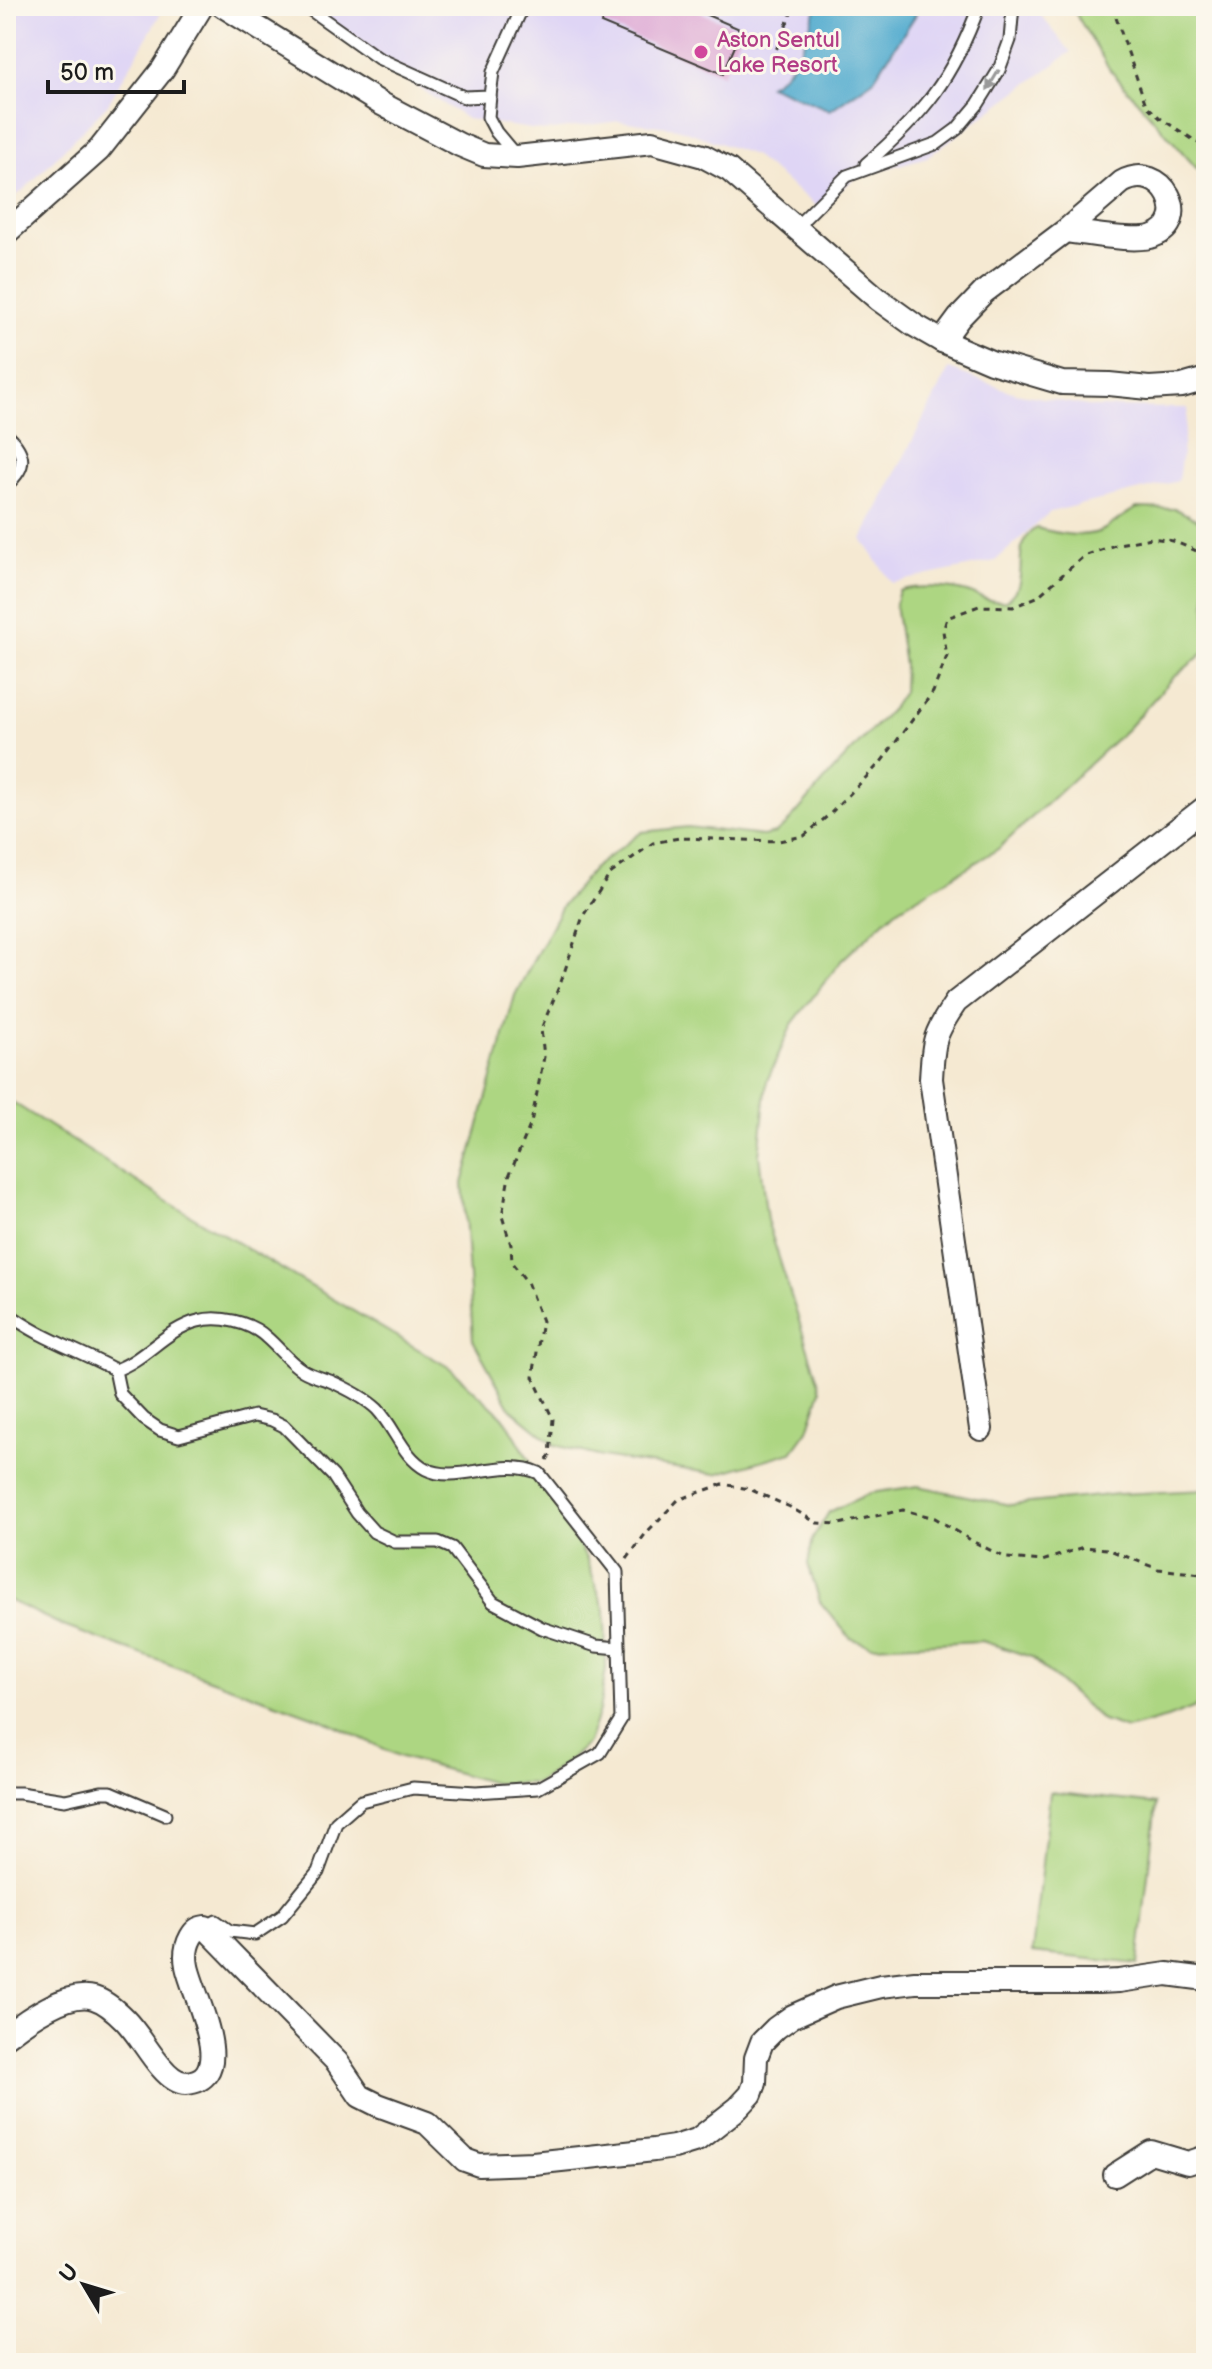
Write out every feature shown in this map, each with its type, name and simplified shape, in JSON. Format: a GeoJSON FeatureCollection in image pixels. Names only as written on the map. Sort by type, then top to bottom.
{"type":"FeatureCollection","features":[{"type":"Feature","properties":{"kind":"street"},"geometry":{"type":"LineString","coordinates":[[6,233],[99,150],[163,69],[202,6]]}},
{"type":"Feature","properties":{"kind":"street"},"geometry":{"type":"LineString","coordinates":[[223,6],[380,103],[484,155],[517,157],[652,142],[703,156],[729,170],[878,299],[914,325],[991,362],[1062,383],[1149,388],[1182,386],[1206,379]]}},
{"type":"Feature","properties":{"kind":"street"},"geometry":{"type":"LineString","coordinates":[[942,341],[984,292],[1065,231]]}},
{"type":"Feature","properties":{"kind":"street"},"geometry":{"type":"LineString","coordinates":[[981,1429],[931,1079],[933,1041],[956,1002],[1206,807]]}},
{"type":"Feature","properties":{"kind":"street"},"geometry":{"type":"LineString","coordinates":[[6,2036],[45,2009],[80,1996],[91,1997],[124,2019],[173,2078],[185,2083],[200,2079],[208,2071],[212,2052],[208,2029],[189,1977],[186,1954],[195,1931],[205,1927],[337,2062],[360,2096],[427,2123],[465,2160],[479,2165],[533,2163],[654,2150],[697,2140],[751,2094],[755,2083],[756,2058],[762,2042],[776,2028],[814,2006],[860,1991],[915,1982],[1085,1983],[1167,1974],[1206,1979]]}},
{"type":"Feature","properties":{"kind":"street"},"geometry":{"type":"LineString","coordinates":[[1115,2175],[1151,2152],[1188,2163],[1206,2157]]}},
{"type":"Feature","properties":{"kind":"lane"},"geometry":{"type":"LineString","coordinates":[[6,12],[10,6]]}},
{"type":"Feature","properties":{"kind":"lane"},"geometry":{"type":"LineString","coordinates":[[305,6],[378,58],[464,97],[490,96]]}},
{"type":"Feature","properties":{"kind":"lane"},"geometry":{"type":"LineString","coordinates":[[517,157],[488,117],[493,72],[523,6]]}},
{"type":"Feature","properties":{"kind":"lane"},"geometry":{"type":"LineString","coordinates":[[860,170],[909,126],[932,98],[954,65],[979,6]]}},
{"type":"Feature","properties":{"kind":"lane"},"geometry":{"type":"LineString","coordinates":[[796,227],[841,181],[860,170],[938,143],[957,129],[978,104],[999,70],[1010,40],[1013,6]]}},
{"type":"Feature","properties":{"kind":"lane"},"geometry":{"type":"LineString","coordinates":[[6,434],[16,444],[23,460],[22,467],[6,485]]}},
{"type":"Feature","properties":{"kind":"lane"},"geometry":{"type":"LineString","coordinates":[[6,1312],[36,1333],[72,1347],[115,1370],[127,1366],[158,1343],[195,1322],[227,1320],[257,1330],[302,1371],[355,1393],[376,1409],[418,1465],[431,1472],[450,1474],[511,1466],[527,1467],[539,1473],[617,1572],[621,1719],[600,1753],[538,1788],[476,1792],[413,1788],[361,1801],[336,1823],[318,1872],[282,1916],[255,1934],[230,1931],[216,1921],[205,1927]]}},
{"type":"Feature","properties":{"kind":"lane"},"geometry":{"type":"LineString","coordinates":[[115,1370],[120,1394],[144,1419],[160,1430],[179,1436],[254,1416],[284,1426],[333,1476],[357,1513],[374,1532],[395,1542],[438,1542],[452,1548],[493,1602],[542,1628],[596,1646],[619,1648]]}},
{"type":"Feature","properties":{"kind":"lane"},"geometry":{"type":"LineString","coordinates":[[6,1793],[65,1800],[111,1792],[165,1815]]}},
{"type":"Feature","properties":{"kind":"path"},"geometry":{"type":"LineString","coordinates":[[772,60],[794,6]]}},
{"type":"Feature","properties":{"kind":"path"},"geometry":{"type":"LineString","coordinates":[[1112,6],[1146,105],[1160,118],[1206,148]]}},
{"type":"Feature","properties":{"kind":"path"},"geometry":{"type":"LineString","coordinates":[[539,1473],[550,1455],[553,1419],[533,1377],[542,1321],[527,1282],[512,1263],[511,1245],[502,1216],[509,1176],[534,1110],[544,1057],[541,1029],[583,916],[610,874],[653,843],[679,838],[779,841],[804,836],[881,762],[933,692],[947,656],[943,631],[947,618],[979,606],[1013,607],[1037,597],[1084,556],[1118,544],[1152,538],[1173,541],[1206,555]]}},
{"type":"Feature","properties":{"kind":"path"},"geometry":{"type":"LineString","coordinates":[[617,1572],[646,1533],[678,1500],[723,1484],[749,1489],[817,1523],[839,1524],[903,1510],[924,1515],[935,1518],[1006,1558],[1042,1561],[1084,1547],[1107,1549],[1158,1569],[1201,1574],[1206,1570]]}},
{"type":"Feature","properties":{"kind":"shaded area"},"geometry":{"type":"Polygon","coordinates":[[[6,6],[162,6],[161,13],[108,104],[23,191],[6,202],[6,6]]]}},
{"type":"Feature","properties":{"kind":"shaded area"},"geometry":{"type":"Polygon","coordinates":[[[293,6],[1033,6],[1071,52],[927,157],[856,177],[819,208],[753,155],[677,128],[619,121],[544,131],[467,119],[293,6]]]}},
{"type":"Feature","properties":{"kind":"shaded area"},"geometry":{"type":"Polygon","coordinates":[[[949,369],[1015,393],[1093,407],[1188,408],[1178,481],[1050,512],[995,561],[892,583],[862,539],[949,369]]]}},
{"type":"Feature","properties":{"kind":"green space"},"geometry":{"type":"Polygon","coordinates":[[[1071,6],[1206,6],[1206,179],[1110,70],[1071,6]]]}},
{"type":"Feature","properties":{"kind":"green space"},"geometry":{"type":"Polygon","coordinates":[[[1137,508],[1176,509],[1206,524],[1206,651],[1172,679],[1127,729],[998,849],[895,911],[842,960],[792,1024],[767,1081],[759,1155],[767,1220],[821,1390],[808,1430],[792,1452],[716,1474],[602,1457],[555,1445],[511,1409],[473,1340],[463,1183],[515,995],[562,906],[595,867],[642,832],[688,827],[763,836],[775,833],[786,825],[903,692],[904,665],[895,604],[899,591],[921,587],[949,588],[989,600],[1006,601],[1018,586],[1024,540],[1036,528],[1089,534],[1105,529],[1137,508]]]}},
{"type":"Feature","properties":{"kind":"green space"},"geometry":{"type":"Polygon","coordinates":[[[6,1098],[175,1206],[450,1368],[506,1420],[586,1558],[605,1611],[606,1669],[599,1711],[588,1743],[563,1765],[536,1783],[493,1783],[401,1757],[323,1720],[66,1627],[6,1599],[6,1098]]]}},
{"type":"Feature","properties":{"kind":"green space"},"geometry":{"type":"Polygon","coordinates":[[[918,1486],[1010,1505],[1119,1494],[1206,1490],[1206,1703],[1127,1729],[1103,1721],[1031,1657],[982,1641],[871,1646],[850,1638],[820,1602],[808,1564],[813,1538],[829,1512],[870,1493],[918,1486]]]}},
{"type":"Feature","properties":{"kind":"green space"},"geometry":{"type":"Polygon","coordinates":[[[1050,1792],[1156,1804],[1138,1964],[1032,1953],[1050,1792]]]}},
{"type":"Feature","properties":{"kind":"water"},"geometry":{"type":"Polygon","coordinates":[[[817,6],[841,9],[842,6],[918,6],[915,16],[873,80],[830,110],[769,85],[794,61],[817,6]]]}},
{"type":"Feature","properties":{"kind":"building","name":"Aston Sentul Lake Resort"},"geometry":{"type":"Polygon","coordinates":[[[608,6],[686,6],[742,30],[723,74],[601,23],[608,6]]]}},
{"type":"Feature","properties":{"kind":"place","name":"Aston Sentul Lake Resort"},"geometry":{"type":"Point","coordinates":[701,52]}}]}
